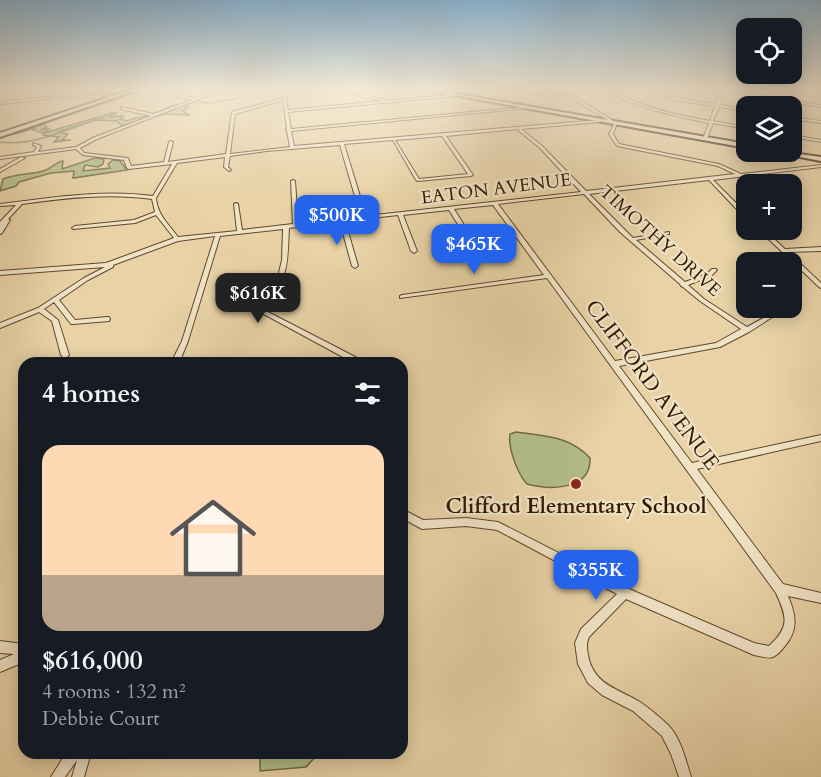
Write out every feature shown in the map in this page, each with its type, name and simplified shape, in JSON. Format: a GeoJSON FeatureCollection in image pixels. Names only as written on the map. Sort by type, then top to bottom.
{"type":"FeatureCollection","features":[{"type":"Feature","properties":{"kind":"main road"},"geometry":{"type":"LineString","coordinates":[[0,136],[35,124]]}},
{"type":"Feature","properties":{"kind":"main road"},"geometry":{"type":"LineString","coordinates":[[618,124],[736,144]]}},
{"type":"Feature","properties":{"kind":"main road"},"geometry":{"type":"LineString","coordinates":[[802,156],[821,159]]}},
{"type":"Feature","properties":{"kind":"street"},"geometry":{"type":"LineString","coordinates":[[0,158],[77,148],[134,124]]}},
{"type":"Feature","properties":{"kind":"street"},"geometry":{"type":"LineString","coordinates":[[229,170],[226,167],[232,124]]}},
{"type":"Feature","properties":{"kind":"street"},"geometry":{"type":"LineString","coordinates":[[287,124],[292,148]]}},
{"type":"Feature","properties":{"kind":"street"},"geometry":{"type":"LineString","coordinates":[[288,130],[352,124]]}},
{"type":"Feature","properties":{"kind":"street"},"geometry":{"type":"LineString","coordinates":[[77,148],[83,154],[126,159],[129,168],[292,148],[394,141],[565,124]]}},
{"type":"Feature","properties":{"kind":"street"},"geometry":{"type":"LineString","coordinates":[[616,124],[611,135],[618,145],[719,165],[739,174]]}},
{"type":"Feature","properties":{"kind":"street"},"geometry":{"type":"LineString","coordinates":[[705,139],[711,124]]}},
{"type":"Feature","properties":{"kind":"street","name":"TIMOTHY DRIVE"},"geometry":{"type":"LineString","coordinates":[[520,130],[622,231],[634,239],[683,285],[747,330]]}},
{"type":"Feature","properties":{"kind":"street"},"geometry":{"type":"LineString","coordinates":[[394,141],[418,180],[471,174],[444,136]]}},
{"type":"Feature","properties":{"kind":"street"},"geometry":{"type":"LineString","coordinates":[[802,138],[821,141]]}},
{"type":"Feature","properties":{"kind":"street"},"geometry":{"type":"LineString","coordinates":[[166,163],[171,142]]}},
{"type":"Feature","properties":{"kind":"street"},"geometry":{"type":"LineString","coordinates":[[0,171],[16,161],[35,154],[39,146],[34,144]]}},
{"type":"Feature","properties":{"kind":"street"},"geometry":{"type":"LineString","coordinates":[[342,144],[364,218]]}},
{"type":"Feature","properties":{"kind":"street"},"geometry":{"type":"LineString","coordinates":[[175,163],[154,198],[157,213],[177,239]]}},
{"type":"Feature","properties":{"kind":"street","name":"EATON AVENUE"},"geometry":{"type":"LineString","coordinates":[[750,174],[821,166]]}},
{"type":"Feature","properties":{"kind":"street","name":"EATON AVENUE"},"geometry":{"type":"LineString","coordinates":[[0,273],[118,263],[177,239],[736,176]]}},
{"type":"Feature","properties":{"kind":"street"},"geometry":{"type":"LineString","coordinates":[[710,179],[736,204]]}},
{"type":"Feature","properties":{"kind":"street"},"geometry":{"type":"LineString","coordinates":[[293,180],[296,226]]}},
{"type":"Feature","properties":{"kind":"street"},"geometry":{"type":"LineString","coordinates":[[0,205],[112,192],[136,193],[154,198]]}},
{"type":"Feature","properties":{"kind":"street"},"geometry":{"type":"LineString","coordinates":[[0,225],[20,203]]}},
{"type":"Feature","properties":{"kind":"street"},"geometry":{"type":"LineString","coordinates":[[236,204],[240,232]]}},
{"type":"Feature","properties":{"kind":"street","name":"CLIFFORD AVENUE"},"geometry":{"type":"LineString","coordinates":[[495,204],[780,590],[791,619],[788,633],[771,652],[754,649],[625,593]]}},
{"type":"Feature","properties":{"kind":"street"},"geometry":{"type":"LineString","coordinates":[[451,208],[473,244]]}},
{"type":"Feature","properties":{"kind":"street"},"geometry":{"type":"LineString","coordinates":[[75,228],[135,221],[157,213]]}},
{"type":"Feature","properties":{"kind":"street"},"geometry":{"type":"LineString","coordinates":[[400,214],[414,251]]}},
{"type":"Feature","properties":{"kind":"street"},"geometry":{"type":"LineString","coordinates":[[0,232],[7,219]]}},
{"type":"Feature","properties":{"kind":"street"},"geometry":{"type":"LineString","coordinates":[[342,220],[355,266]]}},
{"type":"Feature","properties":{"kind":"street"},"geometry":{"type":"LineString","coordinates":[[286,227],[283,278],[278,288],[262,304],[263,312],[349,357]]}},
{"type":"Feature","properties":{"kind":"street"},"geometry":{"type":"LineString","coordinates":[[634,239],[667,233]]}},
{"type":"Feature","properties":{"kind":"street"},"geometry":{"type":"LineString","coordinates":[[178,357],[185,341],[218,235]]}},
{"type":"Feature","properties":{"kind":"street"},"geometry":{"type":"LineString","coordinates":[[772,240],[821,286]]}},
{"type":"Feature","properties":{"kind":"street"},"geometry":{"type":"LineString","coordinates":[[784,250],[821,249]]}},
{"type":"Feature","properties":{"kind":"street"},"geometry":{"type":"LineString","coordinates":[[0,326],[40,309],[86,279],[118,263]]}},
{"type":"Feature","properties":{"kind":"street"},"geometry":{"type":"LineString","coordinates":[[683,285],[709,275],[714,270]]}},
{"type":"Feature","properties":{"kind":"street"},"geometry":{"type":"LineString","coordinates":[[402,297],[549,276]]}},
{"type":"Feature","properties":{"kind":"street"},"geometry":{"type":"LineString","coordinates":[[55,299],[73,322],[107,319]]}},
{"type":"Feature","properties":{"kind":"street"},"geometry":{"type":"LineString","coordinates":[[40,309],[55,320],[65,355]]}},
{"type":"Feature","properties":{"kind":"street"},"geometry":{"type":"LineString","coordinates":[[614,364],[718,345],[768,318]]}},
{"type":"Feature","properties":{"kind":"street"},"geometry":{"type":"LineString","coordinates":[[691,467],[821,438]]}},
{"type":"Feature","properties":{"kind":"street"},"geometry":{"type":"LineString","coordinates":[[408,517],[422,525],[466,522],[498,526],[625,593],[585,633],[581,643],[584,664],[592,679],[599,685],[620,700],[637,707],[666,732],[677,752],[685,777]]}},
{"type":"Feature","properties":{"kind":"street"},"geometry":{"type":"LineString","coordinates":[[780,590],[821,598]]}},
{"type":"Feature","properties":{"kind":"street"},"geometry":{"type":"LineString","coordinates":[[0,647],[18,649]]}},
{"type":"Feature","properties":{"kind":"street"},"geometry":{"type":"LineString","coordinates":[[0,666],[18,658]]}},
{"type":"Feature","properties":{"kind":"street"},"geometry":{"type":"LineString","coordinates":[[57,777],[70,759]]}},
{"type":"Feature","properties":{"kind":"street"},"geometry":{"type":"LineString","coordinates":[[78,777],[83,759]]}},
{"type":"Feature","properties":{"kind":"green space"},"geometry":{"type":"Polygon","coordinates":[[[42,124],[47,127],[40,130],[49,129],[44,133],[74,124],[82,124],[57,132],[68,134],[62,140],[71,140],[54,142],[59,137],[43,135],[33,130],[36,128],[15,134],[42,124]]]}},
{"type":"Feature","properties":{"kind":"green space"},"geometry":{"type":"Polygon","coordinates":[[[95,158],[104,159],[103,164],[98,167],[85,165],[83,171],[110,168],[108,164],[113,160],[120,161],[127,170],[73,178],[74,171],[51,173],[19,182],[16,186],[0,191],[3,179],[8,177],[41,172],[58,162],[63,161],[62,169],[95,158]]]}},
{"type":"Feature","properties":{"kind":"green space"},"geometry":{"type":"Polygon","coordinates":[[[516,432],[556,438],[574,445],[590,458],[589,469],[584,477],[568,486],[547,487],[527,484],[520,474],[512,453],[510,434],[516,432]]]}},
{"type":"Feature","properties":{"kind":"green space"},"geometry":{"type":"Polygon","coordinates":[[[260,759],[313,759],[306,767],[260,771],[260,759]]]}},
{"type":"Feature","properties":{"kind":"waterway"},"geometry":{"type":"LineString","coordinates":[[0,142],[26,142],[84,124]]}},
{"type":"Feature","properties":{"kind":"place","name":"Clifford Elementary School"},"geometry":{"type":"Point","coordinates":[576,484]}}]}
